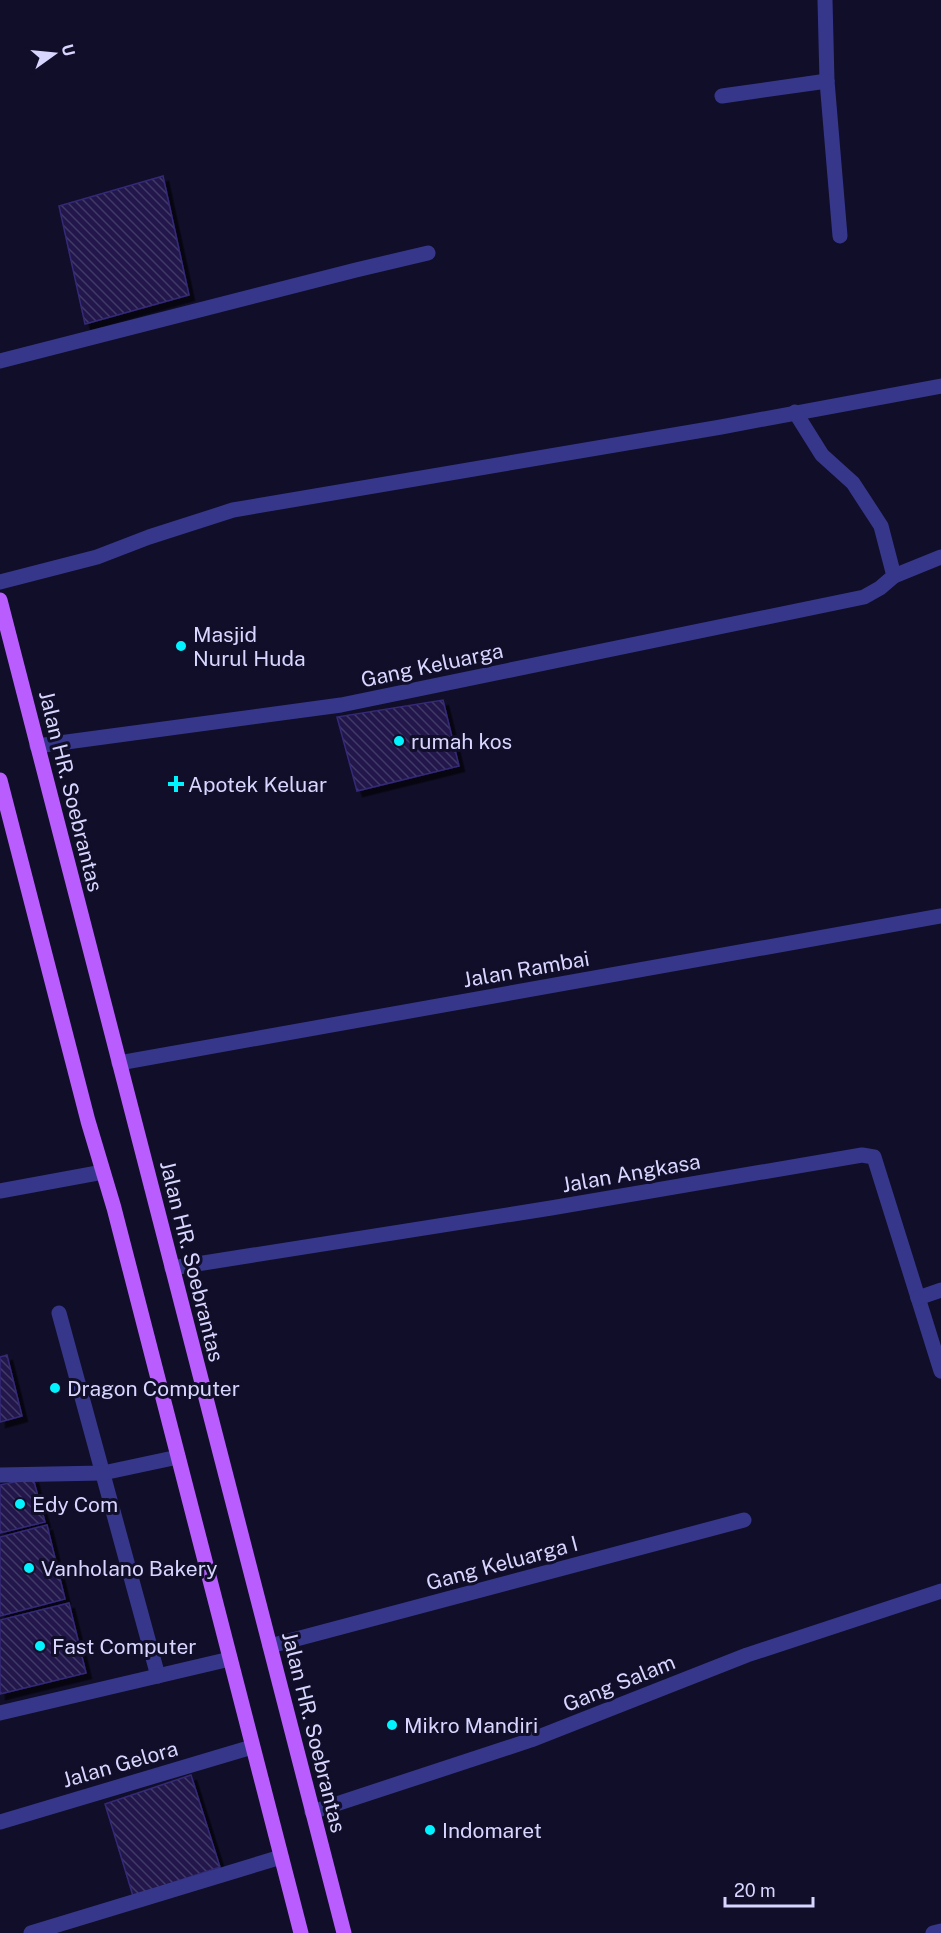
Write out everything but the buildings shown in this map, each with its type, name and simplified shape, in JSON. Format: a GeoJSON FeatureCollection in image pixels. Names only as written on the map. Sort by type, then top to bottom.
{"type":"FeatureCollection","features":[{"type":"Feature","properties":{"kind":"main road","name":"Jalan HR. Soebrantas"},"geometry":{"type":"LineString","coordinates":[[0,600],[4,633],[37,746],[344,1933]]}},
{"type":"Feature","properties":{"kind":"main road"},"geometry":{"type":"LineString","coordinates":[[0,780],[301,1933]]}},
{"type":"Feature","properties":{"kind":"street"},"geometry":{"type":"LineString","coordinates":[[825,0],[827,81],[840,236]]}},
{"type":"Feature","properties":{"kind":"street"},"geometry":{"type":"LineString","coordinates":[[722,96],[827,81]]}},
{"type":"Feature","properties":{"kind":"street"},"geometry":{"type":"LineString","coordinates":[[0,361],[428,253]]}},
{"type":"Feature","properties":{"kind":"street"},"geometry":{"type":"LineString","coordinates":[[0,582],[97,557],[149,537],[233,510],[721,427],[941,386]]}},
{"type":"Feature","properties":{"kind":"street"},"geometry":{"type":"LineString","coordinates":[[795,412],[822,455],[853,483],[881,526],[894,576]]}},
{"type":"Feature","properties":{"kind":"street","name":"Gang Keluarga"},"geometry":{"type":"LineString","coordinates":[[37,746],[341,705],[832,605],[864,597],[880,588],[894,576],[941,557]]}},
{"type":"Feature","properties":{"kind":"street","name":"Jalan Rambai"},"geometry":{"type":"LineString","coordinates":[[119,1063],[941,915]]}},
{"type":"Feature","properties":{"kind":"street","name":"Jalan Angkasa"},"geometry":{"type":"LineString","coordinates":[[172,1268],[540,1210],[862,1155],[874,1157],[941,1371]]}},
{"type":"Feature","properties":{"kind":"street"},"geometry":{"type":"LineString","coordinates":[[0,1191],[103,1172]]}},
{"type":"Feature","properties":{"kind":"street"},"geometry":{"type":"LineString","coordinates":[[918,1298],[941,1290]]}},
{"type":"Feature","properties":{"kind":"street"},"geometry":{"type":"LineString","coordinates":[[59,1313],[158,1676]]}},
{"type":"Feature","properties":{"kind":"street"},"geometry":{"type":"LineString","coordinates":[[0,1475],[103,1473],[178,1457]]}},
{"type":"Feature","properties":{"kind":"street","name":"Gang Keluarga I"},"geometry":{"type":"LineString","coordinates":[[270,1646],[744,1520]]}},
{"type":"Feature","properties":{"kind":"street","name":"Gang Salam"},"geometry":{"type":"LineString","coordinates":[[312,1812],[531,1740],[747,1655],[941,1591]]}},
{"type":"Feature","properties":{"kind":"street"},"geometry":{"type":"LineString","coordinates":[[0,1713],[230,1659]]}},
{"type":"Feature","properties":{"kind":"street","name":"Jalan Gelora"},"geometry":{"type":"LineString","coordinates":[[0,1822],[252,1747]]}},
{"type":"Feature","properties":{"kind":"street"},"geometry":{"type":"LineString","coordinates":[[31,1933],[281,1857]]}},
{"type":"Feature","properties":{"kind":"street"},"geometry":{"type":"LineString","coordinates":[[933,1933],[941,1931]]}},
{"type":"Feature","properties":{"kind":"place","name":"Masjid Nurul Huda"},"geometry":{"type":"Point","coordinates":[181,646]}},
{"type":"Feature","properties":{"kind":"place","name":"rumah kos"},"geometry":{"type":"Point","coordinates":[399,741]}},
{"type":"Feature","properties":{"kind":"place","name":"Apotek Keluar"},"geometry":{"type":"Point","coordinates":[176,784]}},
{"type":"Feature","properties":{"kind":"place","name":"Dragon Computer"},"geometry":{"type":"Point","coordinates":[55,1388]}},
{"type":"Feature","properties":{"kind":"place","name":"Edy Com"},"geometry":{"type":"Point","coordinates":[20,1504]}},
{"type":"Feature","properties":{"kind":"place","name":"Vanholano Bakery"},"geometry":{"type":"Point","coordinates":[29,1568]}},
{"type":"Feature","properties":{"kind":"place","name":"Fast Computer"},"geometry":{"type":"Point","coordinates":[40,1646]}},
{"type":"Feature","properties":{"kind":"place","name":"Mikro Mandiri"},"geometry":{"type":"Point","coordinates":[392,1725]}},
{"type":"Feature","properties":{"kind":"place","name":"Indomaret"},"geometry":{"type":"Point","coordinates":[430,1830]}}]}
